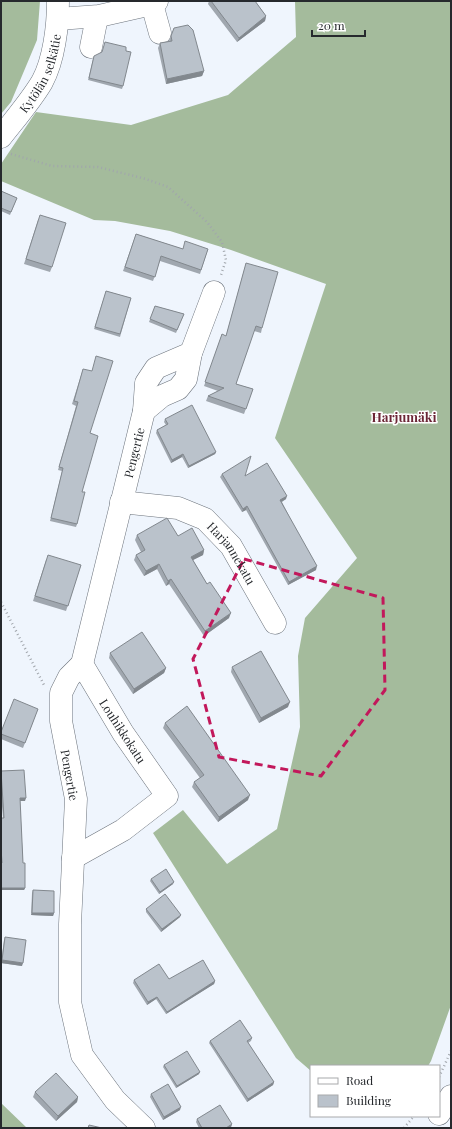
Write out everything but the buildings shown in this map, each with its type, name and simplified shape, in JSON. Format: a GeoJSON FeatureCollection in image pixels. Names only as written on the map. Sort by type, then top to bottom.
{"type":"FeatureCollection","features":[{"type":"Feature","properties":{"kind":"street"},"geometry":{"type":"LineString","coordinates":[[58,10],[97,17],[155,3],[160,33]]}},
{"type":"Feature","properties":{"kind":"street","name":"Kytölän selkätie"},"geometry":{"type":"LineString","coordinates":[[5,145],[26,105],[42,81],[52,56],[58,10]]}},
{"type":"Feature","properties":{"kind":"street"},"geometry":{"type":"LineString","coordinates":[[91,47],[97,17]]}},
{"type":"Feature","properties":{"kind":"street","name":"Pengertie"},"geometry":{"type":"LineString","coordinates":[[144,411],[162,396],[178,389],[186,379],[191,353],[214,292]]}},
{"type":"Feature","properties":{"kind":"street","name":"Pengertie"},"geometry":{"type":"LineString","coordinates":[[144,1128],[115,1100],[82,1055],[70,1002],[70,924],[76,799],[61,721],[61,692],[69,677],[82,664],[144,411],[146,383],[156,368],[191,353]]}},
{"type":"Feature","properties":{"kind":"street","name":"Harjannekatu"},"geometry":{"type":"LineString","coordinates":[[121,502],[178,508],[205,519],[232,546],[275,623]]}},
{"type":"Feature","properties":{"kind":"street","name":"Louhikkokatu"},"geometry":{"type":"LineString","coordinates":[[73,858],[122,830],[166,796],[123,733],[82,664]]}},
{"type":"Feature","properties":{"kind":"street"},"geometry":{"type":"LineString","coordinates":[[440,1112],[451,1096]]}},
{"type":"Feature","properties":{"kind":"street"},"geometry":{"type":"LineString","coordinates":[[429,1128],[437,1117]]}},
{"type":"Feature","properties":{"kind":"path"},"geometry":{"type":"LineString","coordinates":[[5,145],[52,166],[98,167],[146,179],[168,187],[207,222],[222,242],[226,260],[214,292]]}},
{"type":"Feature","properties":{"kind":"path"},"geometry":{"type":"LineString","coordinates":[[1,602],[47,692],[61,704]]}},
{"type":"Feature","properties":{"kind":"path"},"geometry":{"type":"LineString","coordinates":[[440,1075],[451,1051]]}},
{"type":"Feature","properties":{"kind":"path"},"geometry":{"type":"LineString","coordinates":[[404,1128],[413,1117]]}},
{"type":"Feature","properties":{"kind":"highlighted area"},"geometry":{"type":"Polygon","coordinates":[[[244,559],[383,598],[385,690],[321,776],[219,757],[193,659],[244,559]]]}},
{"type":"Feature","properties":{"kind":"green space"},"geometry":{"type":"Polygon","coordinates":[[[1,1],[40,1],[37,40],[11,102],[1,114],[1,1]]]}},
{"type":"Feature","properties":{"kind":"green space"},"geometry":{"type":"Polygon","coordinates":[[[295,1],[451,1],[451,1005],[429,1065],[310,1065],[310,1070],[296,1058],[153,833],[183,810],[227,864],[277,829],[300,727],[298,656],[305,618],[357,558],[275,438],[326,284],[231,250],[170,231],[115,221],[94,220],[1,181],[1,164],[36,112],[131,125],[228,95],[296,37],[295,1]]]}},
{"type":"Feature","properties":{"kind":"green space"},"geometry":{"type":"Polygon","coordinates":[[[1,1103],[27,1128],[1,1128],[1,1103]]]}},
{"type":"Feature","properties":{"kind":"district","name":"Harjumäki"},"geometry":{"type":"Point","coordinates":[404,416]}}]}
